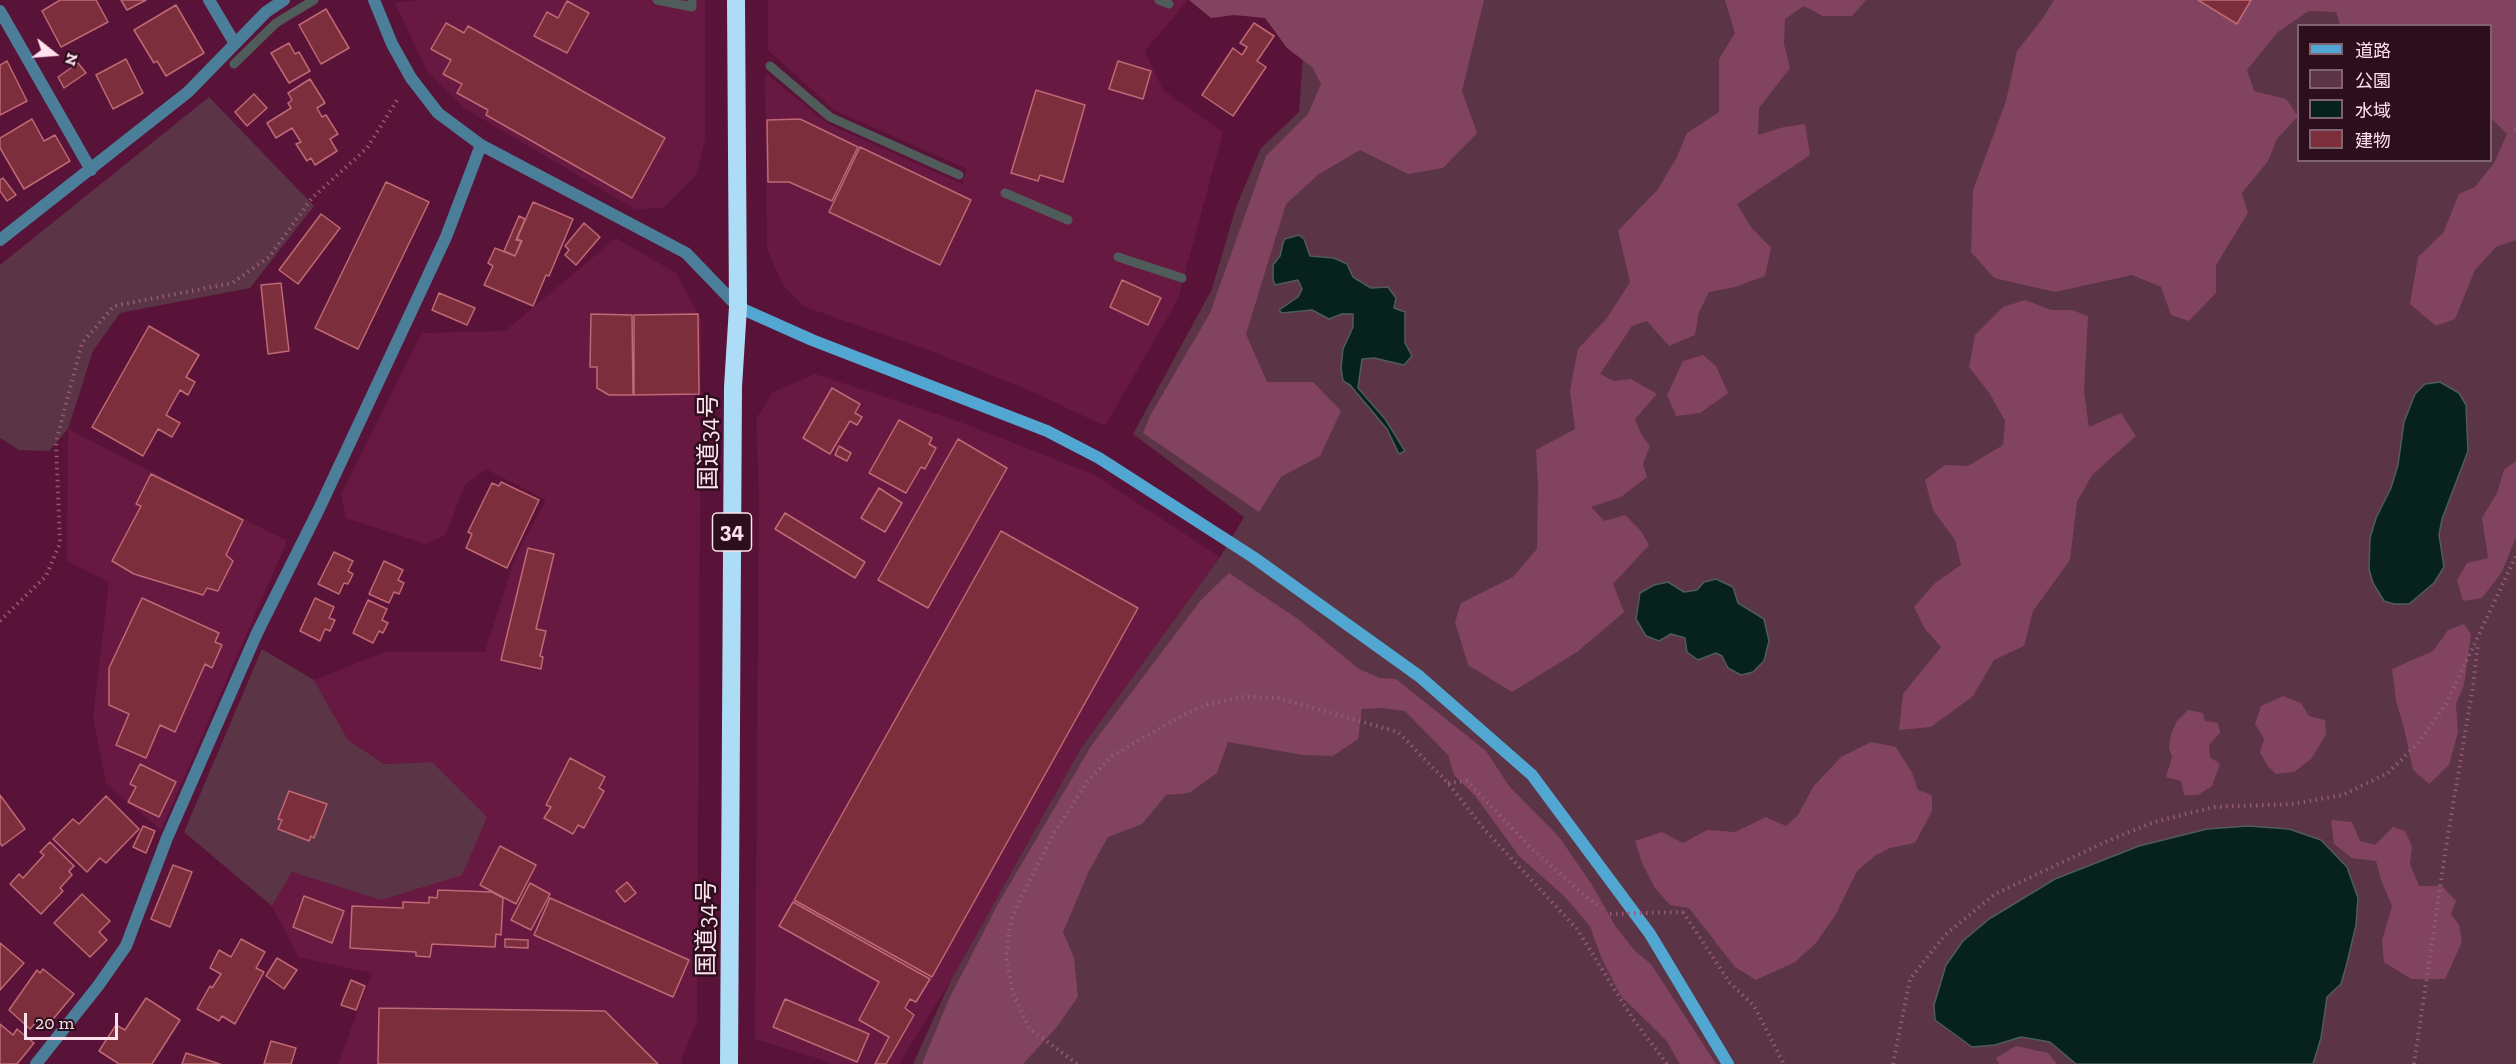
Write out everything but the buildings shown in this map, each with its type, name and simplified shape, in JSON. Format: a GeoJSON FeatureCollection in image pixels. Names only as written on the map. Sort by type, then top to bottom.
{"type":"FeatureCollection","features":[{"type":"Feature","properties":{"kind":"highway","name":"国道34号"},"geometry":{"type":"LineString","coordinates":[[729,1064],[733,399],[738,307],[736,0]]}},
{"type":"Feature","properties":{"kind":"street"},"geometry":{"type":"LineString","coordinates":[[209,0],[234,42]]}},
{"type":"Feature","properties":{"kind":"street"},"geometry":{"type":"LineString","coordinates":[[0,240],[188,92],[234,42],[266,12],[284,0]]}},
{"type":"Feature","properties":{"kind":"street"},"geometry":{"type":"LineString","coordinates":[[374,0],[392,44],[411,78],[438,113],[481,145],[686,253],[738,307],[812,340],[1047,431],[1099,458],[1253,557],[1419,676],[1532,775],[1650,934],[1728,1064]]}},
{"type":"Feature","properties":{"kind":"street"},"geometry":{"type":"LineString","coordinates":[[0,11],[91,170]]}},
{"type":"Feature","properties":{"kind":"street"},"geometry":{"type":"LineString","coordinates":[[36,1064],[98,986],[126,946],[167,838],[256,633],[320,509],[442,247],[481,145]]}},
{"type":"Feature","properties":{"kind":"path"},"geometry":{"type":"LineString","coordinates":[[0,621],[46,576],[60,543],[56,442],[82,343],[114,306],[232,283],[269,257],[312,198],[367,148],[411,78]]}},
{"type":"Feature","properties":{"kind":"path"},"geometry":{"type":"LineString","coordinates":[[1893,1064],[1910,979],[1945,934],[1995,894],[2103,843],[2154,822],[2214,807],[2292,804],[2343,795],[2388,773],[2418,743],[2446,704],[2516,556]]}},
{"type":"Feature","properties":{"kind":"path"},"geometry":{"type":"LineString","coordinates":[[2414,1064],[2445,852],[2473,686],[2478,639]]}},
{"type":"Feature","properties":{"kind":"path"},"geometry":{"type":"LineString","coordinates":[[1077,1064],[1029,1028],[1013,993],[1006,957],[1011,921],[1055,832],[1087,782],[1112,756],[1183,715],[1207,705],[1243,697],[1278,698],[1398,732],[1448,783],[1484,829],[1577,928],[1633,1019],[1667,1064]]}},
{"type":"Feature","properties":{"kind":"path"},"geometry":{"type":"LineString","coordinates":[[1448,783],[1467,782],[1529,846],[1585,896],[1610,914],[1683,912],[1730,983],[1754,1006],[1784,1064]]}},
{"type":"Feature","properties":{"kind":"shaded area"},"geometry":{"type":"Polygon","coordinates":[[[419,0],[705,0],[705,140],[696,175],[663,208],[635,209],[464,108],[426,69],[395,3],[419,0]]]}},
{"type":"Feature","properties":{"kind":"shaded area"},"geometry":{"type":"Polygon","coordinates":[[[768,0],[1188,0],[1145,51],[1163,90],[1223,132],[1178,299],[1105,426],[1031,391],[931,351],[805,307],[783,285],[767,249],[765,73],[828,124],[962,184],[967,169],[834,110],[768,50],[768,0]]]}},
{"type":"Feature","properties":{"kind":"shaded area"},"geometry":{"type":"Polygon","coordinates":[[[1189,0],[1484,0],[1462,91],[1477,133],[1443,168],[1408,174],[1360,150],[1319,174],[1286,204],[1246,334],[1267,382],[1313,382],[1341,411],[1320,456],[1281,477],[1259,512],[1143,433],[1150,416],[1210,313],[1266,156],[1308,114],[1321,84],[1313,68],[1287,48],[1265,18],[1234,15],[1211,18],[1189,0]]]}},
{"type":"Feature","properties":{"kind":"shaded area"},"geometry":{"type":"Polygon","coordinates":[[[1725,0],[1866,0],[1852,16],[1823,16],[1804,6],[1785,19],[1784,44],[1790,68],[1759,108],[1758,135],[1784,127],[1805,124],[1810,155],[1737,204],[1751,227],[1771,248],[1765,276],[1735,287],[1709,292],[1699,312],[1695,335],[1669,346],[1647,321],[1632,326],[1600,374],[1614,381],[1631,379],[1657,394],[1635,419],[1641,434],[1650,446],[1643,464],[1647,477],[1621,497],[1591,507],[1604,521],[1625,515],[1641,531],[1649,545],[1613,584],[1624,612],[1577,652],[1512,692],[1468,665],[1455,622],[1461,603],[1513,577],[1537,549],[1536,450],[1575,429],[1570,390],[1578,349],[1607,318],[1630,282],[1618,231],[1658,189],[1676,159],[1687,133],[1719,112],[1719,59],[1735,33],[1725,0]]]}},
{"type":"Feature","properties":{"kind":"shaded area"},"geometry":{"type":"Polygon","coordinates":[[[2054,0],[2516,0],[2516,240],[2496,247],[2475,270],[2455,319],[2436,326],[2410,304],[2418,257],[2443,233],[2459,194],[2475,187],[2494,163],[2507,134],[2492,119],[2492,24],[2340,24],[2336,12],[2309,11],[2278,32],[2247,70],[2254,91],[2286,99],[2297,117],[2277,139],[2268,161],[2242,193],[2248,213],[2216,265],[2216,293],[2189,321],[2171,315],[2161,287],[2132,275],[2055,292],[1994,278],[1971,252],[1973,190],[2006,101],[2017,51],[2054,0]]]}},
{"type":"Feature","properties":{"kind":"shaded area"},"geometry":{"type":"Polygon","coordinates":[[[616,238],[676,273],[701,319],[697,1020],[682,1058],[682,1064],[338,1064],[372,973],[298,957],[272,906],[292,872],[381,900],[432,762],[384,764],[348,740],[314,680],[385,652],[485,652],[515,558],[546,500],[486,469],[465,485],[445,535],[426,544],[346,518],[341,495],[422,333],[505,331],[616,238]]]}},
{"type":"Feature","properties":{"kind":"shaded area"},"geometry":{"type":"Polygon","coordinates":[[[2025,300],[2051,310],[2072,310],[2088,316],[2084,392],[2089,427],[2121,413],[2136,436],[2092,475],[2077,502],[2070,560],[2033,611],[2024,646],[1994,660],[1973,696],[1931,727],[1899,730],[1903,694],[1941,647],[1925,629],[1914,607],[1935,583],[1961,565],[1955,540],[1933,510],[1925,480],[1945,465],[1968,466],[2003,445],[2005,421],[1990,394],[1969,367],[1975,335],[2003,307],[2025,300]]]}},
{"type":"Feature","properties":{"kind":"shaded area"},"geometry":{"type":"Polygon","coordinates":[[[1703,355],[1716,366],[1728,393],[1700,413],[1676,416],[1667,395],[1683,361],[1703,355]]]}},
{"type":"Feature","properties":{"kind":"shaded area"},"geometry":{"type":"Polygon","coordinates":[[[815,374],[960,422],[1095,475],[1220,557],[1081,748],[951,980],[899,1064],[830,1064],[755,1039],[759,493],[756,419],[773,392],[815,374]]]}},
{"type":"Feature","properties":{"kind":"shaded area"},"geometry":{"type":"Polygon","coordinates":[[[68,429],[287,541],[161,830],[106,784],[93,718],[109,582],[67,561],[68,429]]]}},
{"type":"Feature","properties":{"kind":"shaded area"},"geometry":{"type":"Polygon","coordinates":[[[2516,461],[2516,537],[2502,572],[2482,598],[2463,601],[2457,580],[2467,563],[2488,558],[2482,518],[2497,493],[2504,470],[2516,461]]]}},
{"type":"Feature","properties":{"kind":"shaded area"},"geometry":{"type":"Polygon","coordinates":[[[1229,573],[1298,619],[1359,669],[1380,678],[1396,679],[1486,751],[1509,786],[1560,838],[1592,885],[1616,927],[1635,951],[1651,964],[1716,1064],[1680,1064],[1666,1040],[1621,996],[1601,957],[1590,926],[1564,896],[1519,856],[1476,797],[1454,775],[1448,755],[1405,711],[1382,708],[1362,709],[1358,739],[1333,756],[1303,755],[1228,742],[1217,773],[1189,793],[1166,795],[1142,824],[1108,837],[1089,871],[1063,932],[1074,958],[1078,997],[1056,1028],[1023,1064],[922,1064],[949,999],[998,904],[1091,746],[1201,600],[1229,573]]]}},
{"type":"Feature","properties":{"kind":"shaded area"},"geometry":{"type":"Polygon","coordinates":[[[2464,624],[2471,634],[2464,685],[2456,704],[2458,732],[2449,765],[2429,784],[2413,770],[2396,701],[2392,669],[2433,651],[2448,630],[2464,624]]]}},
{"type":"Feature","properties":{"kind":"shaded area"},"geometry":{"type":"Polygon","coordinates":[[[2283,696],[2301,703],[2309,716],[2325,720],[2326,735],[2311,759],[2294,772],[2276,774],[2267,765],[2260,752],[2264,739],[2255,724],[2261,706],[2283,696]]]}},
{"type":"Feature","properties":{"kind":"shaded area"},"geometry":{"type":"Polygon","coordinates":[[[2188,710],[2203,713],[2205,721],[2218,723],[2220,733],[2209,745],[2210,757],[2220,764],[2212,786],[2198,795],[2184,795],[2181,781],[2166,777],[2172,757],[2169,748],[2171,734],[2177,721],[2188,710]]]}},
{"type":"Feature","properties":{"kind":"shaded area"},"geometry":{"type":"Polygon","coordinates":[[[1871,742],[1896,747],[1912,773],[1918,790],[1932,795],[1932,811],[1915,843],[1890,848],[1876,855],[1857,871],[1836,914],[1816,943],[1795,962],[1756,980],[1735,967],[1689,908],[1670,905],[1655,888],[1642,863],[1635,841],[1662,832],[1683,843],[1707,830],[1735,832],[1766,817],[1786,826],[1798,815],[1813,787],[1841,757],[1871,742]]]}},
{"type":"Feature","properties":{"kind":"shaded area"},"geometry":{"type":"Polygon","coordinates":[[[2331,820],[2352,822],[2360,841],[2375,845],[2393,827],[2405,831],[2412,846],[2410,864],[2419,886],[2442,886],[2456,901],[2451,914],[2459,925],[2462,942],[2445,979],[2411,979],[2384,962],[2382,940],[2392,906],[2376,861],[2352,858],[2334,844],[2331,820]]]}},
{"type":"Feature","properties":{"kind":"shaded area"},"geometry":{"type":"Polygon","coordinates":[[[2016,1046],[2048,1053],[2057,1064],[1999,1064],[1996,1058],[2016,1046]]]}},
{"type":"Feature","properties":{"kind":"green space"},"geometry":{"type":"Polygon","coordinates":[[[1307,0],[2516,0],[2516,1064],[913,1064],[951,980],[1081,748],[1220,557],[1244,517],[1133,434],[1212,289],[1236,207],[1261,148],[1299,112],[1307,0]]]}},
{"type":"Feature","properties":{"kind":"green space"},"geometry":{"type":"Polygon","coordinates":[[[209,97],[314,206],[250,288],[120,313],[93,351],[68,429],[49,451],[19,450],[0,438],[0,265],[209,97]]]}},
{"type":"Feature","properties":{"kind":"green space"},"geometry":{"type":"Polygon","coordinates":[[[262,649],[314,680],[348,740],[384,764],[432,762],[487,817],[462,875],[381,900],[292,872],[272,906],[184,832],[262,649]]]}},
{"type":"Feature","properties":{"kind":"water"},"geometry":{"type":"Polygon","coordinates":[[[1299,235],[1304,239],[1310,256],[1334,258],[1347,264],[1353,277],[1371,288],[1388,287],[1396,298],[1394,308],[1405,312],[1405,343],[1412,356],[1404,365],[1374,358],[1362,359],[1358,388],[1385,419],[1405,451],[1399,454],[1387,429],[1350,385],[1343,381],[1341,368],[1343,349],[1353,327],[1353,314],[1342,314],[1329,319],[1312,310],[1282,313],[1279,310],[1298,297],[1302,289],[1298,280],[1275,285],[1273,265],[1280,256],[1285,239],[1299,235]]]}},
{"type":"Feature","properties":{"kind":"water"},"geometry":{"type":"Polygon","coordinates":[[[2440,382],[2459,393],[2466,405],[2468,451],[2442,519],[2439,535],[2444,567],[2434,583],[2409,604],[2394,604],[2384,601],[2373,583],[2369,569],[2370,538],[2376,518],[2391,488],[2398,465],[2404,422],[2415,394],[2425,384],[2440,382]]]}},
{"type":"Feature","properties":{"kind":"water"},"geometry":{"type":"Polygon","coordinates":[[[1716,579],[1733,587],[1738,603],[1764,619],[1769,641],[1764,661],[1753,672],[1741,675],[1728,668],[1722,656],[1716,653],[1698,660],[1687,652],[1685,638],[1671,634],[1659,641],[1646,636],[1636,619],[1640,593],[1654,585],[1668,582],[1684,592],[1697,590],[1704,582],[1716,579]]]}},
{"type":"Feature","properties":{"kind":"water"},"geometry":{"type":"Polygon","coordinates":[[[2248,826],[2289,829],[2321,840],[2347,867],[2358,898],[2356,925],[2347,963],[2341,984],[2327,997],[2321,1038],[2313,1064],[2076,1064],[2050,1042],[2021,1037],[1995,1045],[1972,1047],[1935,1020],[1934,1005],[1946,965],[1963,941],[1989,919],[2055,879],[2139,846],[2207,829],[2248,826]]]}},
{"type":"Feature","properties":{"kind":"waterway"},"geometry":{"type":"LineString","coordinates":[[234,64],[276,23],[314,0]]}},
{"type":"Feature","properties":{"kind":"waterway"},"geometry":{"type":"LineString","coordinates":[[657,0],[692,7],[692,0]]}},
{"type":"Feature","properties":{"kind":"waterway"},"geometry":{"type":"LineString","coordinates":[[1159,0],[1169,4]]}},
{"type":"Feature","properties":{"kind":"waterway"},"geometry":{"type":"LineString","coordinates":[[770,66],[830,117],[959,175]]}},
{"type":"Feature","properties":{"kind":"waterway"},"geometry":{"type":"LineString","coordinates":[[1005,193],[1068,220]]}},
{"type":"Feature","properties":{"kind":"waterway"},"geometry":{"type":"LineString","coordinates":[[1118,257],[1182,278]]}}]}
